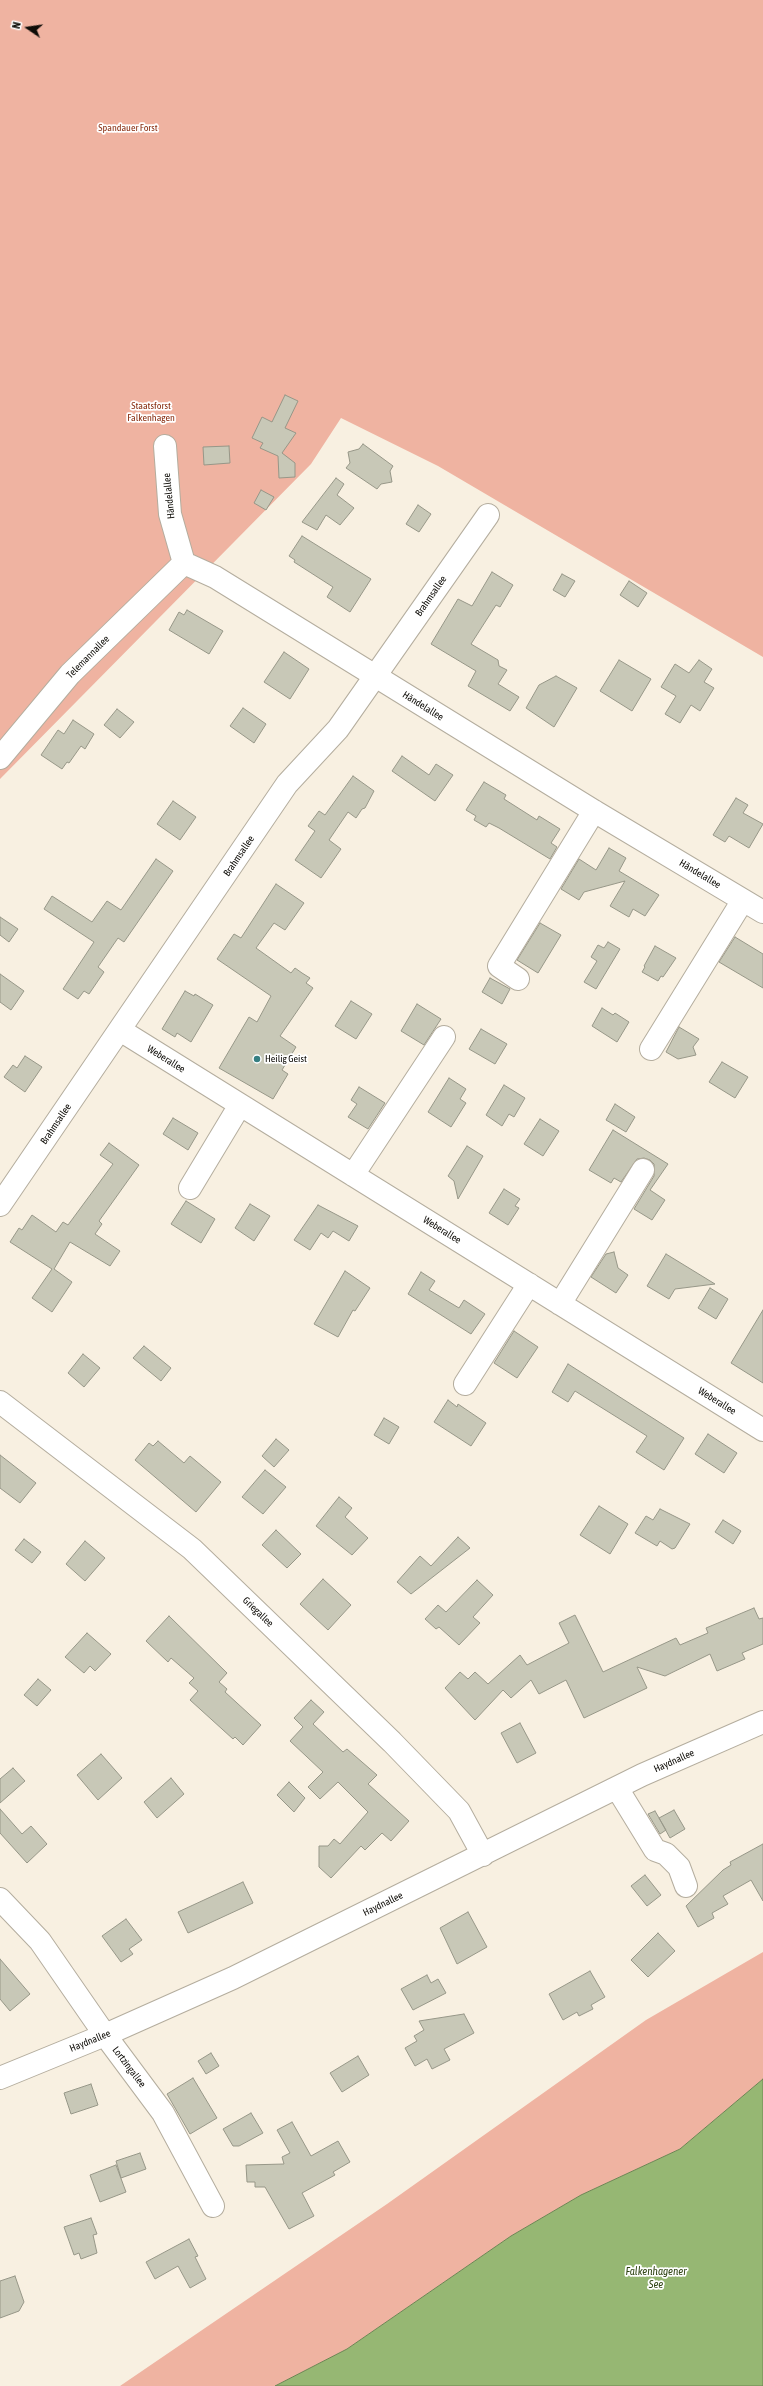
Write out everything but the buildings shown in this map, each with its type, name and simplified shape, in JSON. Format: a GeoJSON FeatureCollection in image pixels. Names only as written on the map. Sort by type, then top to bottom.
{"type":"FeatureCollection","features":[{"type":"Feature","properties":{"kind":"street","name":"Händelallee"},"geometry":{"type":"LineString","coordinates":[[165,446],[170,514],[184,563],[215,577],[594,811],[763,912]]}},
{"type":"Feature","properties":{"kind":"street","name":"Brahmsallee"},"geometry":{"type":"LineString","coordinates":[[0,1205],[287,784],[338,729],[488,515]]}},
{"type":"Feature","properties":{"kind":"street","name":"Telemannallee"},"geometry":{"type":"LineString","coordinates":[[0,758],[70,674],[184,563]]}},
{"type":"Feature","properties":{"kind":"street"},"geometry":{"type":"LineString","coordinates":[[518,979],[499,966],[594,811]]}},
{"type":"Feature","properties":{"kind":"street"},"geometry":{"type":"LineString","coordinates":[[651,1049],[743,900]]}},
{"type":"Feature","properties":{"kind":"street","name":"Weberallee"},"geometry":{"type":"LineString","coordinates":[[120,1030],[763,1430]]}},
{"type":"Feature","properties":{"kind":"street"},"geometry":{"type":"LineString","coordinates":[[353,1175],[444,1037]]}},
{"type":"Feature","properties":{"kind":"street"},"geometry":{"type":"LineString","coordinates":[[190,1188],[240,1105]]}},
{"type":"Feature","properties":{"kind":"street"},"geometry":{"type":"LineString","coordinates":[[560,1304],[643,1170]]}},
{"type":"Feature","properties":{"kind":"street"},"geometry":{"type":"LineString","coordinates":[[465,1384],[528,1284]]}},
{"type":"Feature","properties":{"kind":"street","name":"Griegallee"},"geometry":{"type":"LineString","coordinates":[[0,1402],[192,1549],[392,1742],[459,1811],[483,1854]]}},
{"type":"Feature","properties":{"kind":"street","name":"Haydnallee"},"geometry":{"type":"LineString","coordinates":[[0,2078],[105,2035],[233,1978],[617,1788],[763,1722]]}},
{"type":"Feature","properties":{"kind":"street"},"geometry":{"type":"LineString","coordinates":[[617,1788],[656,1850],[666,1854],[679,1867],[686,1886]]}},
{"type":"Feature","properties":{"kind":"street","name":"Lortzingallee"},"geometry":{"type":"LineString","coordinates":[[0,1899],[40,1941],[105,2035],[164,2112],[213,2206]]}},
{"type":"Feature","properties":{"kind":"green space"},"geometry":{"type":"Polygon","coordinates":[[[0,0],[763,0],[763,657],[438,466],[341,418],[311,464],[0,779],[0,0]]]}},
{"type":"Feature","properties":{"kind":"green space"},"geometry":{"type":"Polygon","coordinates":[[[763,1952],[763,2079],[680,2149],[581,2195],[511,2236],[347,2349],[275,2386],[120,2386],[387,2204],[646,2020],[763,1952]]]}},
{"type":"Feature","properties":{"kind":"water","name":"Falkenhagener See"},"geometry":{"type":"Polygon","coordinates":[[[763,2079],[763,2386],[275,2386],[347,2349],[511,2236],[581,2195],[680,2149],[763,2079]]]}},
{"type":"Feature","properties":{"kind":"place","name":"Heilig Geist"},"geometry":{"type":"Point","coordinates":[257,1059]}},
{"type":"Feature","properties":{"kind":"park label","name":"Spandauer Forst"},"geometry":{"type":"Point","coordinates":[128,128]}},
{"type":"Feature","properties":{"kind":"park label","name":"Staatsforst Falkenhagen"},"geometry":{"type":"Point","coordinates":[151,412]}}]}
